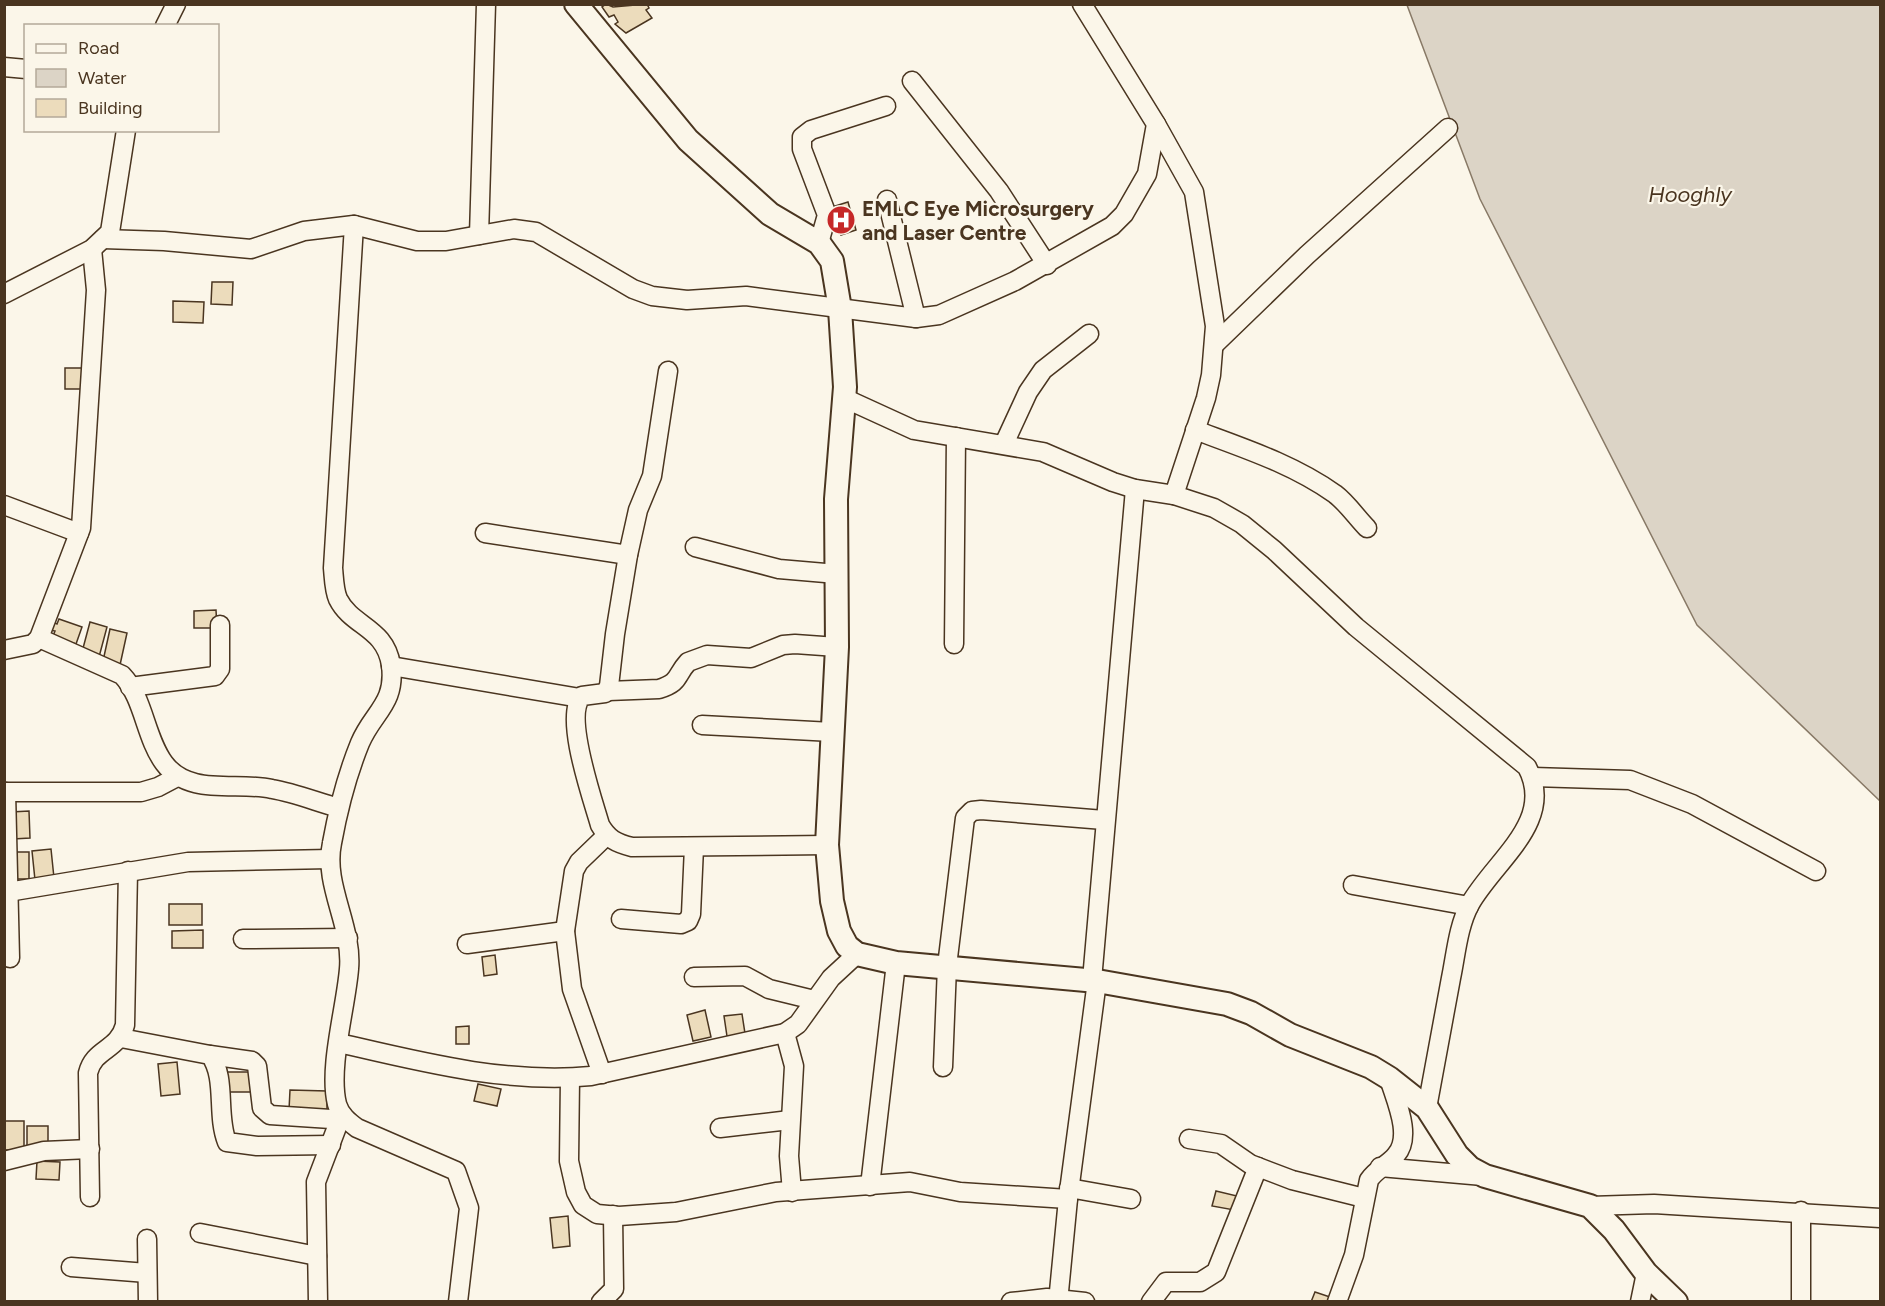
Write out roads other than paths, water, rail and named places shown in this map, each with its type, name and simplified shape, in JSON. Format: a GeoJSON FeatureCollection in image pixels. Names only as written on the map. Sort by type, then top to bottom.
{"type":"FeatureCollection","features":[{"type":"Feature","properties":{"kind":"main road"},"geometry":{"type":"LineString","coordinates":[[578,5],[688,140],[770,214],[819,243],[832,261],[840,309],[844,398],[836,488],[837,647],[827,845],[832,901],[839,931],[847,946],[857,954],[896,963],[1095,980],[1227,1004],[1251,1013],[1290,1035],[1371,1067],[1389,1078],[1427,1108],[1457,1155],[1470,1168],[1485,1176],[1590,1206],[1614,1230],[1646,1273],[1676,1302]]}},
{"type":"Feature","properties":{"kind":"street"},"geometry":{"type":"LineString","coordinates":[[166,24],[176,4]]}},
{"type":"Feature","properties":{"kind":"street"},"geometry":{"type":"LineString","coordinates":[[479,235],[486,4]]}},
{"type":"Feature","properties":{"kind":"street"},"geometry":{"type":"LineString","coordinates":[[1082,4],[1156,124],[1194,192],[1215,326],[1214,345],[1206,398],[1174,495]]}},
{"type":"Feature","properties":{"kind":"street"},"geometry":{"type":"LineString","coordinates":[[4,67],[24,69]]}},
{"type":"Feature","properties":{"kind":"street"},"geometry":{"type":"LineString","coordinates":[[912,81],[999,191],[1047,265]]}},
{"type":"Feature","properties":{"kind":"street"},"geometry":{"type":"LineString","coordinates":[[819,243],[827,214],[802,149],[802,137],[811,130],[886,106]]}},
{"type":"Feature","properties":{"kind":"street"},"geometry":{"type":"LineString","coordinates":[[98,244],[164,241],[251,249],[304,231],[354,225],[417,241],[446,241],[514,229],[536,232],[633,289],[652,296],[687,300],[746,296],[916,318],[939,315],[1047,265],[1112,226],[1124,214],[1147,174],[1156,124]]}},
{"type":"Feature","properties":{"kind":"street"},"geometry":{"type":"LineString","coordinates":[[1214,345],[1307,255],[1448,128]]}},
{"type":"Feature","properties":{"kind":"street"},"geometry":{"type":"LineString","coordinates":[[4,294],[98,244],[110,232],[126,132]]}},
{"type":"Feature","properties":{"kind":"street"},"geometry":{"type":"LineString","coordinates":[[887,200],[916,318]]}},
{"type":"Feature","properties":{"kind":"street"},"geometry":{"type":"LineString","coordinates":[[318,1302],[316,1182],[343,1120],[337,1106],[334,1083],[350,966],[348,938],[330,858],[339,808],[365,732],[383,710],[391,683],[391,666],[381,638],[348,613],[338,600],[334,586],[354,225]]}},
{"type":"Feature","properties":{"kind":"street"},"geometry":{"type":"LineString","coordinates":[[4,650],[33,644],[39,639],[79,533],[98,244]]}},
{"type":"Feature","properties":{"kind":"street"},"geometry":{"type":"LineString","coordinates":[[1004,444],[1028,392],[1043,370],[1089,334]]}},
{"type":"Feature","properties":{"kind":"street"},"geometry":{"type":"LineString","coordinates":[[608,691],[628,555],[638,510],[652,476],[668,371]]}},
{"type":"Feature","properties":{"kind":"street"},"geometry":{"type":"LineString","coordinates":[[844,398],[914,430],[1043,452],[1096,476],[1135,489],[1174,495],[1214,508],[1242,524],[1274,550],[1356,627],[1519,758],[1533,777],[1537,791],[1535,807],[1527,827],[1469,906],[1460,935],[1427,1108]]}},
{"type":"Feature","properties":{"kind":"street"},"geometry":{"type":"LineString","coordinates":[[1195,430],[1251,450],[1307,477],[1337,496],[1367,528]]}},
{"type":"Feature","properties":{"kind":"street"},"geometry":{"type":"LineString","coordinates":[[954,644],[956,437]]}},
{"type":"Feature","properties":{"kind":"street"},"geometry":{"type":"LineString","coordinates":[[1058,1300],[1068,1194],[1095,980],[1104,820],[1122,664],[1135,489]]}},
{"type":"Feature","properties":{"kind":"street"},"geometry":{"type":"LineString","coordinates":[[4,505],[79,533]]}},
{"type":"Feature","properties":{"kind":"street"},"geometry":{"type":"LineString","coordinates":[[485,533],[628,555]]}},
{"type":"Feature","properties":{"kind":"street"},"geometry":{"type":"LineString","coordinates":[[695,548],[728,554],[772,567],[837,574]]}},
{"type":"Feature","properties":{"kind":"street"},"geometry":{"type":"LineString","coordinates":[[130,687],[215,676],[220,669],[220,625]]}},
{"type":"Feature","properties":{"kind":"street"},"geometry":{"type":"LineString","coordinates":[[39,639],[122,675],[130,687],[157,750],[177,777]]}},
{"type":"Feature","properties":{"kind":"street"},"geometry":{"type":"LineString","coordinates":[[391,666],[580,698],[608,691],[668,687],[676,683],[688,662],[707,655],[751,658],[783,645],[837,647]]}},
{"type":"Feature","properties":{"kind":"street"},"geometry":{"type":"LineString","coordinates":[[580,698],[576,714],[579,747],[600,825],[606,836],[617,843],[632,847],[827,845]]}},
{"type":"Feature","properties":{"kind":"street"},"geometry":{"type":"LineString","coordinates":[[702,725],[832,732]]}},
{"type":"Feature","properties":{"kind":"street"},"geometry":{"type":"LineString","coordinates":[[10,958],[5,792],[141,792],[158,787],[177,777],[222,787],[273,789],[339,808]]}},
{"type":"Feature","properties":{"kind":"street"},"geometry":{"type":"LineString","coordinates":[[1533,777],[1630,780],[1692,804],[1815,871]]}},
{"type":"Feature","properties":{"kind":"street"},"geometry":{"type":"LineString","coordinates":[[944,1067],[947,966],[963,824],[968,813],[981,810],[1104,820]]}},
{"type":"Feature","properties":{"kind":"street"},"geometry":{"type":"LineString","coordinates":[[602,1074],[572,989],[565,931],[574,872],[579,862],[606,836]]}},
{"type":"Feature","properties":{"kind":"street"},"geometry":{"type":"LineString","coordinates":[[621,919],[681,924],[687,921],[692,914],[694,847]]}},
{"type":"Feature","properties":{"kind":"street"},"geometry":{"type":"LineString","coordinates":[[8,892],[188,862],[330,858]]}},
{"type":"Feature","properties":{"kind":"street"},"geometry":{"type":"LineString","coordinates":[[90,1197],[88,1073],[91,1062],[121,1038],[125,1025],[128,871]]}},
{"type":"Feature","properties":{"kind":"street"},"geometry":{"type":"LineString","coordinates":[[1353,885],[1469,906]]}},
{"type":"Feature","properties":{"kind":"street"},"geometry":{"type":"LineString","coordinates":[[467,944],[565,931]]}},
{"type":"Feature","properties":{"kind":"street"},"geometry":{"type":"LineString","coordinates":[[243,939],[348,938]]}},
{"type":"Feature","properties":{"kind":"street"},"geometry":{"type":"LineString","coordinates":[[339,1043],[457,1070],[570,1078],[602,1074],[785,1033],[798,1024],[814,1000],[857,954]]}},
{"type":"Feature","properties":{"kind":"street"},"geometry":{"type":"LineString","coordinates":[[870,1186],[896,963]]}},
{"type":"Feature","properties":{"kind":"street"},"geometry":{"type":"LineString","coordinates":[[694,977],[745,976],[770,989],[814,1000]]}},
{"type":"Feature","properties":{"kind":"street"},"geometry":{"type":"LineString","coordinates":[[785,1033],[794,1066],[789,1168],[792,1191]]}},
{"type":"Feature","properties":{"kind":"street"},"geometry":{"type":"LineString","coordinates":[[121,1038],[246,1060],[257,1066],[262,1108],[270,1115],[343,1120],[456,1171],[469,1208],[458,1302]]}},
{"type":"Feature","properties":{"kind":"street"},"geometry":{"type":"LineString","coordinates":[[210,1055],[217,1069],[222,1129],[227,1142],[257,1146],[331,1145]]}},
{"type":"Feature","properties":{"kind":"street"},"geometry":{"type":"LineString","coordinates":[[570,1078],[567,1138],[569,1161],[576,1192],[583,1205],[597,1214],[676,1212],[750,1196],[910,1182],[960,1192],[1131,1198]]}},
{"type":"Feature","properties":{"kind":"street"},"geometry":{"type":"LineString","coordinates":[[1337,1302],[1354,1255],[1369,1180],[1380,1167],[1397,1154],[1402,1141],[1402,1127],[1389,1078]]}},
{"type":"Feature","properties":{"kind":"street"},"geometry":{"type":"LineString","coordinates":[[720,1128],[790,1120]]}},
{"type":"Feature","properties":{"kind":"street"},"geometry":{"type":"LineString","coordinates":[[1189,1139],[1221,1144],[1258,1167],[1292,1180],[1364,1198]]}},
{"type":"Feature","properties":{"kind":"street"},"geometry":{"type":"LineString","coordinates":[[4,1161],[44,1151],[90,1149]]}},
{"type":"Feature","properties":{"kind":"street"},"geometry":{"type":"LineString","coordinates":[[1151,1302],[1166,1282],[1200,1282],[1216,1272],[1258,1167]]}},
{"type":"Feature","properties":{"kind":"street"},"geometry":{"type":"LineString","coordinates":[[1380,1167],[1485,1176]]}},
{"type":"Feature","properties":{"kind":"street"},"geometry":{"type":"LineString","coordinates":[[1590,1206],[1654,1204],[1802,1211],[1881,1218]]}},
{"type":"Feature","properties":{"kind":"street"},"geometry":{"type":"LineString","coordinates":[[1801,1302],[1802,1211]]}},
{"type":"Feature","properties":{"kind":"street"},"geometry":{"type":"LineString","coordinates":[[601,1302],[614,1289],[613,1215]]}},
{"type":"Feature","properties":{"kind":"street"},"geometry":{"type":"LineString","coordinates":[[200,1233],[317,1256]]}},
{"type":"Feature","properties":{"kind":"street"},"geometry":{"type":"LineString","coordinates":[[147,1239],[148,1302]]}},
{"type":"Feature","properties":{"kind":"street"},"geometry":{"type":"LineString","coordinates":[[71,1268],[147,1273]]}},
{"type":"Feature","properties":{"kind":"street"},"geometry":{"type":"LineString","coordinates":[[1640,1302],[1646,1273]]}},
{"type":"Feature","properties":{"kind":"street"},"geometry":{"type":"LineString","coordinates":[[1011,1302],[1058,1300],[1085,1302]]}},
{"type":"Feature","properties":{"kind":"water","name":"Hooghly"},"geometry":{"type":"Polygon","coordinates":[[[1407,5],[1880,5],[1880,801],[1697,625],[1480,199],[1407,5]]]}},
{"type":"Feature","properties":{"kind":"place","name":"EMLC Eye Microsurgery and Laser Centre"},"geometry":{"type":"Point","coordinates":[841,220]}}]}
